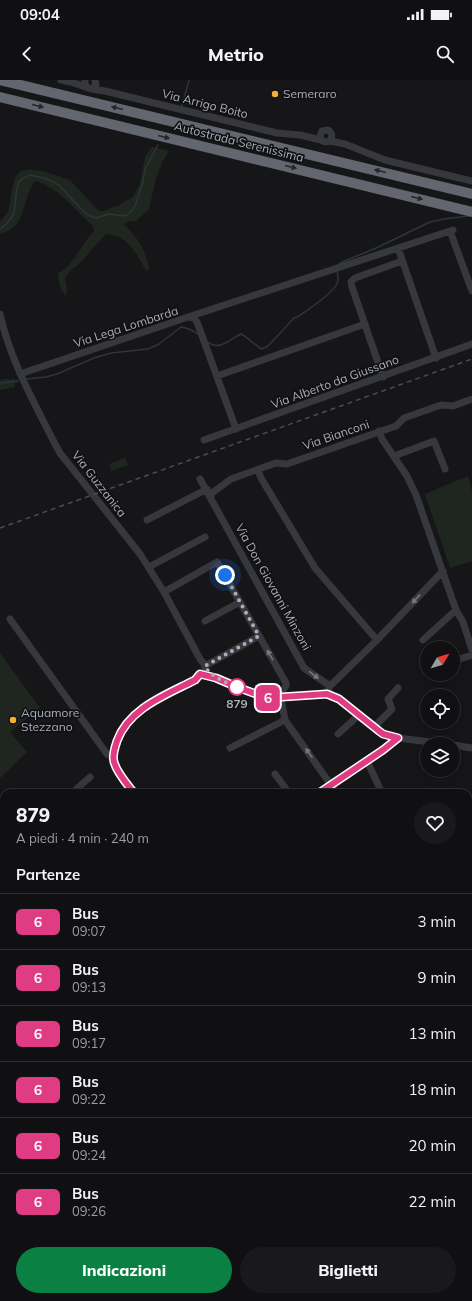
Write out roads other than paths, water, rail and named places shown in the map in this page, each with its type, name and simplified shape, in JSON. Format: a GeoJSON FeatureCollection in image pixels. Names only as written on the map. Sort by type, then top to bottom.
{"type":"FeatureCollection","features":[{"type":"Feature","properties":{"kind":"highway","name":"Autostrada Serenissima"},"geometry":{"type":"LineString","coordinates":[[0,80],[472,194]]}},
{"type":"Feature","properties":{"kind":"highway","name":"Autostrada Serenissima"},"geometry":{"type":"LineString","coordinates":[[0,97],[472,212]]}},
{"type":"Feature","properties":{"kind":"street","name":"Via Arrigo Boito"},"geometry":{"type":"LineString","coordinates":[[61,80],[92,85],[105,91],[277,133],[300,135],[326,142],[331,139]]}},
{"type":"Feature","properties":{"kind":"street","name":"Via Arrigo Boito"},"geometry":{"type":"LineString","coordinates":[[71,82],[79,80]]}},
{"type":"Feature","properties":{"kind":"street"},"geometry":{"type":"LineString","coordinates":[[85,80],[85,84],[92,85]]}},
{"type":"Feature","properties":{"kind":"street","name":"Via Arrigo Boito"},"geometry":{"type":"LineString","coordinates":[[300,135],[328,130],[331,132],[331,139]]}},
{"type":"Feature","properties":{"kind":"street"},"geometry":{"type":"LineString","coordinates":[[321,132],[320,137],[322,140]]}},
{"type":"Feature","properties":{"kind":"street","name":"Via Arrigo Boito"},"geometry":{"type":"LineString","coordinates":[[331,139],[386,160],[472,181]]}},
{"type":"Feature","properties":{"kind":"street"},"geometry":{"type":"LineString","coordinates":[[188,317],[452,230],[472,292]]}},
{"type":"Feature","properties":{"kind":"street"},"geometry":{"type":"LineString","coordinates":[[398,248],[436,358]]}},
{"type":"Feature","properties":{"kind":"street"},"geometry":{"type":"LineString","coordinates":[[383,377],[352,287],[352,282],[355,278],[402,261]]}},
{"type":"Feature","properties":{"kind":"street","name":"Via Guzzanica"},"geometry":{"type":"LineString","coordinates":[[0,314],[20,374],[60,453],[99,501],[149,567],[164,592],[203,669]]}},
{"type":"Feature","properties":{"kind":"street","name":"Via Lega Lombarda"},"geometry":{"type":"LineString","coordinates":[[20,374],[188,317],[194,318],[197,322],[236,429]]}},
{"type":"Feature","properties":{"kind":"street"},"geometry":{"type":"LineString","coordinates":[[217,376],[365,324]]}},
{"type":"Feature","properties":{"kind":"street","name":"Via Alberto da Giussano"},"geometry":{"type":"LineString","coordinates":[[204,440],[472,344]]}},
{"type":"Feature","properties":{"kind":"street","name":"Via Bianconi"},"geometry":{"type":"LineString","coordinates":[[211,497],[212,493],[231,479],[276,464],[287,464],[396,426],[404,418],[434,407],[441,405],[453,406],[472,399]]}},
{"type":"Feature","properties":{"kind":"street"},"geometry":{"type":"LineString","coordinates":[[379,432],[382,439],[407,476],[416,495],[456,610],[463,622],[472,650]]}},
{"type":"Feature","properties":{"kind":"street"},"geometry":{"type":"LineString","coordinates":[[394,456],[434,441],[445,469]]}},
{"type":"Feature","properties":{"kind":"street"},"geometry":{"type":"LineString","coordinates":[[258,470],[261,478],[315,568],[377,640]]}},
{"type":"Feature","properties":{"kind":"street","name":"Via Don Giovanni Minzoni"},"geometry":{"type":"LineString","coordinates":[[200,479],[304,668],[330,686]]}},
{"type":"Feature","properties":{"kind":"street"},"geometry":{"type":"LineString","coordinates":[[147,520],[206,489]]}},
{"type":"Feature","properties":{"kind":"street"},"geometry":{"type":"LineString","coordinates":[[149,567],[205,537]]}},
{"type":"Feature","properties":{"kind":"street"},"geometry":{"type":"LineString","coordinates":[[164,592],[217,562],[286,683],[286,686],[280,694],[285,720],[334,789]]}},
{"type":"Feature","properties":{"kind":"street"},"geometry":{"type":"LineString","coordinates":[[327,694],[330,686],[377,640],[443,571]]}},
{"type":"Feature","properties":{"kind":"street"},"geometry":{"type":"LineString","coordinates":[[205,621],[240,602]]}},
{"type":"Feature","properties":{"kind":"street"},"geometry":{"type":"LineString","coordinates":[[423,640],[456,610]]}},
{"type":"Feature","properties":{"kind":"street"},"geometry":{"type":"LineString","coordinates":[[10,620],[107,754],[113,757]]}},
{"type":"Feature","properties":{"kind":"street"},"geometry":{"type":"LineString","coordinates":[[131,789],[118,772],[113,757],[119,737],[129,720],[149,703],[195,680],[203,669],[259,636]]}},
{"type":"Feature","properties":{"kind":"street"},"geometry":{"type":"LineString","coordinates":[[460,659],[472,655]]}},
{"type":"Feature","properties":{"kind":"street"},"geometry":{"type":"LineString","coordinates":[[203,669],[216,678],[267,698],[327,694],[339,699],[383,734],[398,738],[420,741]]}},
{"type":"Feature","properties":{"kind":"street"},"geometry":{"type":"LineString","coordinates":[[374,728],[392,709],[388,699],[398,688]]}},
{"type":"Feature","properties":{"kind":"street"},"geometry":{"type":"LineString","coordinates":[[338,734],[359,715]]}},
{"type":"Feature","properties":{"kind":"street"},"geometry":{"type":"LineString","coordinates":[[230,748],[285,720]]}},
{"type":"Feature","properties":{"kind":"street"},"geometry":{"type":"LineString","coordinates":[[325,789],[398,738]]}},
{"type":"Feature","properties":{"kind":"street"},"geometry":{"type":"LineString","coordinates":[[460,746],[472,748]]}},
{"type":"Feature","properties":{"kind":"street"},"geometry":{"type":"LineString","coordinates":[[367,761],[380,789]]}},
{"type":"Feature","properties":{"kind":"street"},"geometry":{"type":"LineString","coordinates":[[275,774],[286,789]]}},
{"type":"Feature","properties":{"kind":"street"},"geometry":{"type":"LineString","coordinates":[[76,789],[90,777]]}},
{"type":"Feature","properties":{"kind":"waterway"},"geometry":{"type":"LineString","coordinates":[[182,106],[189,80]]}},
{"type":"Feature","properties":{"kind":"waterway"},"geometry":{"type":"LineString","coordinates":[[0,229],[9,222],[13,214],[19,182],[30,175],[47,179],[59,185],[83,211],[90,216],[96,218],[109,214],[125,216],[131,212],[135,206],[143,182],[145,169],[158,145]]}},
{"type":"Feature","properties":{"kind":"waterway"},"geometry":{"type":"LineString","coordinates":[[339,264],[430,222],[469,216]]}},
{"type":"Feature","properties":{"kind":"waterway"},"geometry":{"type":"LineString","coordinates":[[208,342],[216,346],[221,345],[241,334],[262,349],[268,346],[294,318],[299,316],[330,293],[338,281],[337,271]]}},
{"type":"Feature","properties":{"kind":"waterway"},"geometry":{"type":"LineString","coordinates":[[27,379],[57,374],[94,358],[111,353],[148,349],[159,344],[181,327],[199,335]]}},
{"type":"Feature","properties":{"kind":"waterway"},"geometry":{"type":"LineString","coordinates":[[0,383],[18,381]]}},
{"type":"Feature","properties":{"kind":"railway"},"geometry":{"type":"LineString","coordinates":[[0,528],[472,359]]}},
{"type":"Feature","properties":{"kind":"place","name":"Semeraro"},"geometry":{"type":"Point","coordinates":[275,94]}},
{"type":"Feature","properties":{"kind":"place","name":"879"},"geometry":{"type":"Point","coordinates":[237,687]}},
{"type":"Feature","properties":{"kind":"place","name":"Aquamore Stezzano"},"geometry":{"type":"Point","coordinates":[13,720]}}]}
